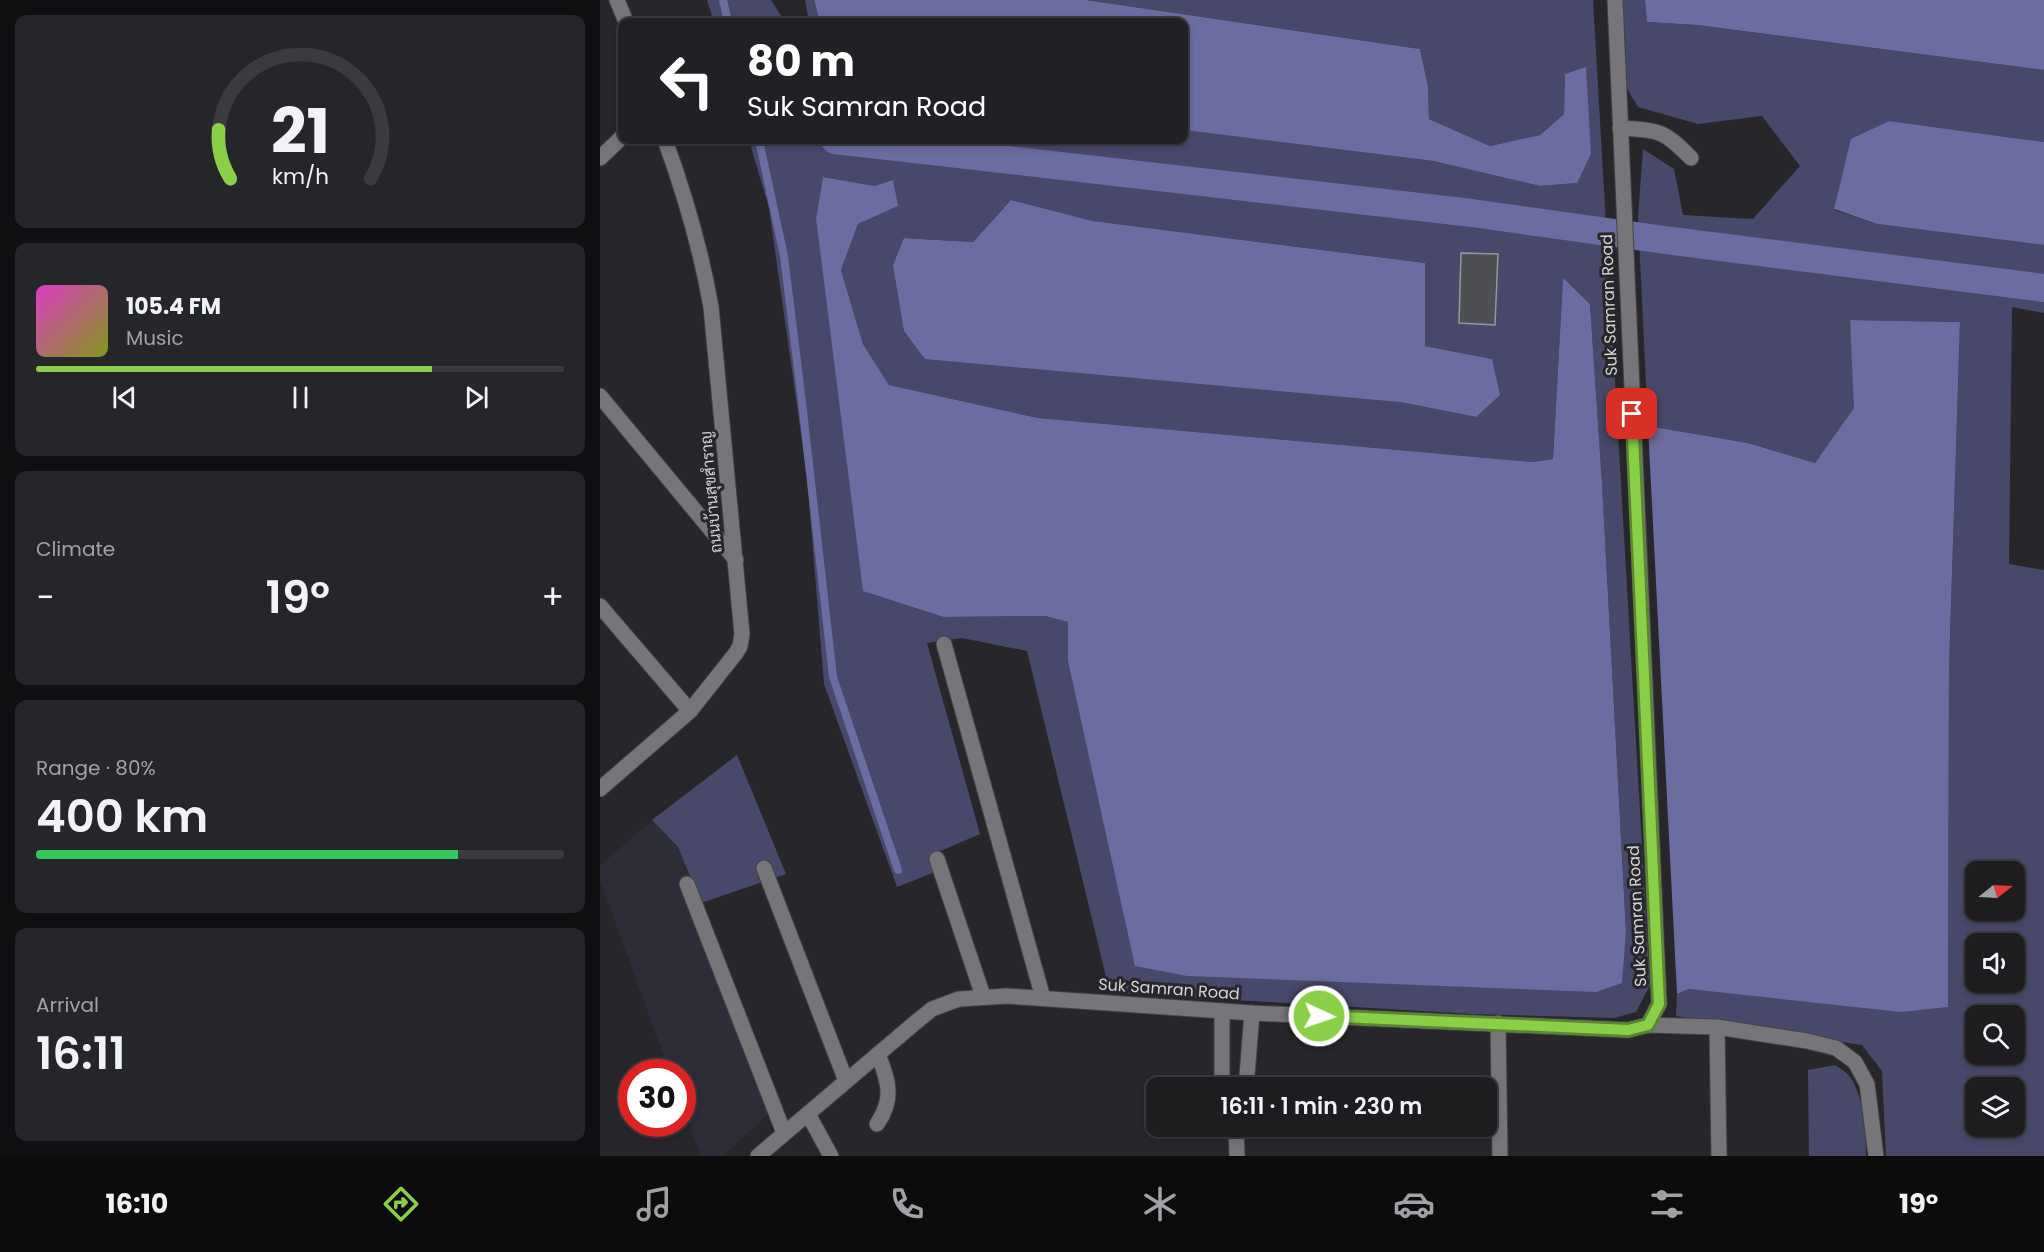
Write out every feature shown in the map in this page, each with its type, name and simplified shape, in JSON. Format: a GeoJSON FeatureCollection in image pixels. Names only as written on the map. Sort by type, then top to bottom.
{"type":"FeatureCollection","features":[{"type":"Feature","properties":{"kind":"street"},"geometry":{"type":"LineString","coordinates":[[617,0],[624,18]]}},
{"type":"Feature","properties":{"kind":"street","name":"Suk Samran Road"},"geometry":{"type":"LineString","coordinates":[[758,1156],[932,1009],[959,999],[983,996],[1043,998],[1252,1013],[1628,1030],[1648,1025],[1659,1004],[1615,0]]}},
{"type":"Feature","properties":{"kind":"street"},"geometry":{"type":"LineString","coordinates":[[1620,128],[1657,131],[1670,138],[1691,158]]}},
{"type":"Feature","properties":{"kind":"street"},"geometry":{"type":"LineString","coordinates":[[600,158],[618,141]]}},
{"type":"Feature","properties":{"kind":"street","name":"ถนนบ้านสุขสำราญ"},"geometry":{"type":"LineString","coordinates":[[600,789],[690,711],[740,646],[742,634],[711,307],[704,265],[685,195],[666,144]]}},
{"type":"Feature","properties":{"kind":"street"},"geometry":{"type":"LineString","coordinates":[[600,396],[736,560]]}},
{"type":"Feature","properties":{"kind":"street"},"geometry":{"type":"LineString","coordinates":[[600,606],[690,711]]}},
{"type":"Feature","properties":{"kind":"street"},"geometry":{"type":"LineString","coordinates":[[944,644],[1043,998]]}},
{"type":"Feature","properties":{"kind":"street"},"geometry":{"type":"LineString","coordinates":[[937,859],[983,996]]}},
{"type":"Feature","properties":{"kind":"street"},"geometry":{"type":"LineString","coordinates":[[764,868],[846,1081]]}},
{"type":"Feature","properties":{"kind":"street"},"geometry":{"type":"LineString","coordinates":[[687,884],[784,1133]]}},
{"type":"Feature","properties":{"kind":"street"},"geometry":{"type":"LineString","coordinates":[[1222,1011],[1222,1077]]}},
{"type":"Feature","properties":{"kind":"street"},"geometry":{"type":"LineString","coordinates":[[1247,1077],[1252,1013]]}},
{"type":"Feature","properties":{"kind":"street"},"geometry":{"type":"LineString","coordinates":[[1498,1023],[1500,1156]]}},
{"type":"Feature","properties":{"kind":"street"},"geometry":{"type":"LineString","coordinates":[[1648,1025],[1717,1027],[1807,1041],[1836,1048],[1855,1062],[1867,1083],[1876,1156]]}},
{"type":"Feature","properties":{"kind":"street"},"geometry":{"type":"LineString","coordinates":[[1717,1027],[1719,1156]]}},
{"type":"Feature","properties":{"kind":"street"},"geometry":{"type":"LineString","coordinates":[[877,1124],[889,1098],[888,1081],[878,1054]]}},
{"type":"Feature","properties":{"kind":"street"},"geometry":{"type":"LineString","coordinates":[[808,1113],[831,1156]]}},
{"type":"Feature","properties":{"kind":"street"},"geometry":{"type":"LineString","coordinates":[[1236,1137],[1237,1156]]}},
{"type":"Feature","properties":{"kind":"shaded area"},"geometry":{"type":"Polygon","coordinates":[[[707,0],[771,0],[782,18],[713,18],[707,0]]]}},
{"type":"Feature","properties":{"kind":"shaded area"},"geometry":{"type":"Polygon","coordinates":[[[805,0],[814,0],[819,18],[808,18],[805,0]]]}},
{"type":"Feature","properties":{"kind":"shaded area"},"geometry":{"type":"Polygon","coordinates":[[[814,0],[1086,0],[1420,49],[1428,86],[1429,119],[1490,146],[1540,135],[1564,114],[1565,74],[1586,67],[1591,154],[1577,183],[1540,186],[1433,161],[1188,130],[1188,18],[819,18],[814,0]]]}},
{"type":"Feature","properties":{"kind":"shaded area"},"geometry":{"type":"Polygon","coordinates":[[[1086,0],[1593,0],[1650,985],[1636,1012],[1614,1018],[1472,1014],[1118,993],[1108,985],[1027,651],[962,638],[927,643],[980,834],[931,855],[935,872],[897,887],[824,684],[807,477],[769,208],[750,144],[1188,144],[1188,130],[1433,161],[1540,186],[1576,183],[1565,74],[1564,114],[1540,135],[1490,146],[1429,119],[1428,86],[1420,49],[1086,0]],[[823,177],[816,218],[944,617],[1045,616],[1068,622],[1068,661],[1621,983],[1626,931],[1590,304],[1563,279],[1553,459],[1533,462],[1038,418],[889,385],[863,344],[841,270],[858,224],[897,206],[875,186],[823,177]],[[1011,200],[973,242],[905,238],[1400,402],[1476,417],[1492,359],[1425,346],[1425,263],[1093,221],[1011,200]]]}},
{"type":"Feature","properties":{"kind":"shaded area"},"geometry":{"type":"Polygon","coordinates":[[[1622,0],[1645,0],[1647,22],[1697,25],[2044,70],[2044,142],[1888,121],[1834,210],[1877,224],[2044,245],[2044,313],[2012,307],[2009,564],[2044,570],[2044,1156],[1886,1156],[1882,1071],[1862,1045],[1676,1016],[1677,994],[1689,989],[1948,1007],[1949,669],[1960,322],[1850,320],[1855,408],[1815,463],[1748,443],[1648,426],[1638,217],[1643,149],[1674,169],[1683,215],[1753,219],[1800,166],[1762,116],[1698,124],[1638,107],[1626,87],[1622,0]]]}},
{"type":"Feature","properties":{"kind":"shaded area"},"geometry":{"type":"Polygon","coordinates":[[[1645,0],[2044,0],[2044,70],[1697,25],[1647,22],[1645,0]]]}},
{"type":"Feature","properties":{"kind":"shaded area"},"geometry":{"type":"Polygon","coordinates":[[[1889,121],[2044,142],[2044,245],[1877,224],[1834,209],[1851,139],[1889,121]]]}},
{"type":"Feature","properties":{"kind":"shaded area"},"geometry":{"type":"Polygon","coordinates":[[[823,177],[875,186],[893,180],[898,206],[858,224],[841,270],[863,344],[889,385],[1038,418],[1533,462],[1553,459],[1563,278],[1590,304],[1626,931],[1622,983],[1596,992],[1187,976],[1135,966],[1068,661],[1068,622],[1045,616],[944,617],[863,591],[816,218],[823,177]]]}},
{"type":"Feature","properties":{"kind":"shaded area"},"geometry":{"type":"Polygon","coordinates":[[[1011,200],[1093,221],[1425,263],[1425,346],[1492,359],[1500,395],[1476,417],[1400,402],[925,359],[904,331],[893,265],[904,238],[973,242],[1011,200]]]}},
{"type":"Feature","properties":{"kind":"shaded area"},"geometry":{"type":"Polygon","coordinates":[[[1850,320],[1960,322],[1949,669],[1948,1007],[1901,1012],[1689,989],[1677,994],[1648,426],[1748,443],[1815,463],[1854,408],[1850,320]]]}},
{"type":"Feature","properties":{"kind":"shaded area"},"geometry":{"type":"Polygon","coordinates":[[[737,755],[786,874],[701,903],[678,847],[652,820],[737,755]]]}},
{"type":"Feature","properties":{"kind":"shaded area"},"geometry":{"type":"Polygon","coordinates":[[[652,820],[678,847],[779,1104],[723,1156],[701,1156],[694,1137],[696,1137],[696,1059],[665,1059],[600,880],[600,866],[652,820]]]}},
{"type":"Feature","properties":{"kind":"shaded area"},"geometry":{"type":"Polygon","coordinates":[[[1835,1065],[1849,1075],[1855,1085],[1865,1126],[1866,1156],[1809,1156],[1808,1070],[1835,1065]]]}},
{"type":"Feature","properties":{"kind":"building"},"geometry":{"type":"Polygon","coordinates":[[[1461,253],[1498,254],[1495,325],[1459,323],[1461,253]]]}},
{"type":"Feature","properties":{"kind":"waterway"},"geometry":{"type":"LineString","coordinates":[[723,0],[727,18]]}},
{"type":"Feature","properties":{"kind":"waterway"},"geometry":{"type":"LineString","coordinates":[[760,144],[784,256],[833,677],[898,870]]}},
{"type":"Feature","properties":{"kind":"waterway"},"geometry":{"type":"LineString","coordinates":[[870,144],[1472,213],[2044,288]]}},
{"type":"Feature","properties":{"kind":"route"},"geometry":{"type":"LineString","coordinates":[[1319,1016],[1628,1030],[1648,1025],[1659,1004],[1632,414]]}}]}
